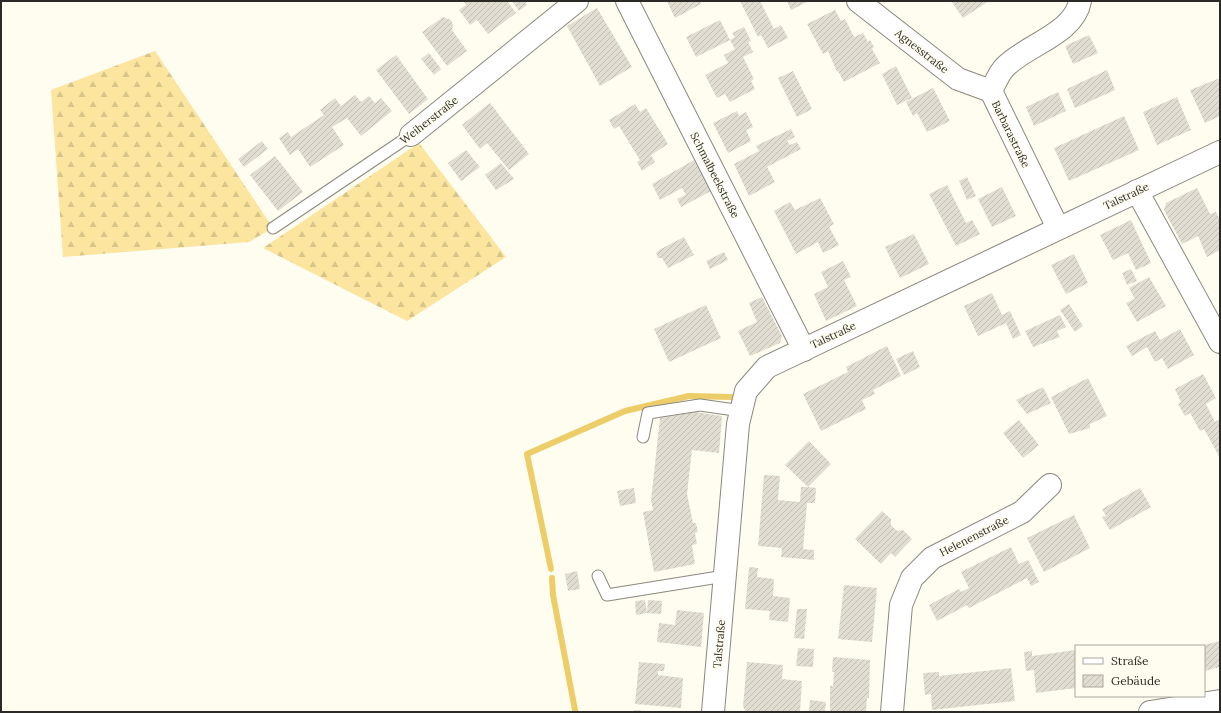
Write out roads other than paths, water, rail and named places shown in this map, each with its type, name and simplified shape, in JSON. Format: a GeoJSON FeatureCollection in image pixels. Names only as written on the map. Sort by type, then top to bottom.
{"type":"FeatureCollection","features":[{"type":"Feature","properties":{"kind":"street","name":"Weiherstraße"},"geometry":{"type":"LineString","coordinates":[[411,136],[577,1]]}},
{"type":"Feature","properties":{"kind":"street","name":"Schmalbeekstraße"},"geometry":{"type":"LineString","coordinates":[[627,1],[804,350]]}},
{"type":"Feature","properties":{"kind":"street","name":"Agnesstraße"},"geometry":{"type":"LineString","coordinates":[[858,1],[958,79],[991,91]]}},
{"type":"Feature","properties":{"kind":"street","name":"Barbarastraße"},"geometry":{"type":"LineString","coordinates":[[1058,228],[991,91],[1005,67],[1067,25],[1079,8],[1080,1]]}},
{"type":"Feature","properties":{"kind":"street","name":"Talstraße"},"geometry":{"type":"LineString","coordinates":[[713,712],[738,424],[746,391],[767,367],[1220,152]]}},
{"type":"Feature","properties":{"kind":"street"},"geometry":{"type":"LineString","coordinates":[[1137,191],[1220,342]]}},
{"type":"Feature","properties":{"kind":"street","name":"Helenenstraße"},"geometry":{"type":"LineString","coordinates":[[892,712],[901,605],[912,578],[932,558],[1022,512],[1050,485]]}},
{"type":"Feature","properties":{"kind":"street"},"geometry":{"type":"LineString","coordinates":[[1150,712],[1220,702]]}},
{"type":"Feature","properties":{"kind":"lane","name":"Weiherstraße"},"geometry":{"type":"LineString","coordinates":[[272,228],[411,136]]}},
{"type":"Feature","properties":{"kind":"lane"},"geometry":{"type":"LineString","coordinates":[[643,437],[648,413],[700,406],[742,411]]}},
{"type":"Feature","properties":{"kind":"lane"},"geometry":{"type":"LineString","coordinates":[[598,576],[607,595],[725,576]]}},
{"type":"Feature","properties":{"kind":"waterway"},"geometry":{"type":"LineString","coordinates":[[551,569],[527,454],[625,411],[689,396],[731,397]]}},
{"type":"Feature","properties":{"kind":"waterway"},"geometry":{"type":"LineString","coordinates":[[552,578],[553,595],[575,710]]}}]}
